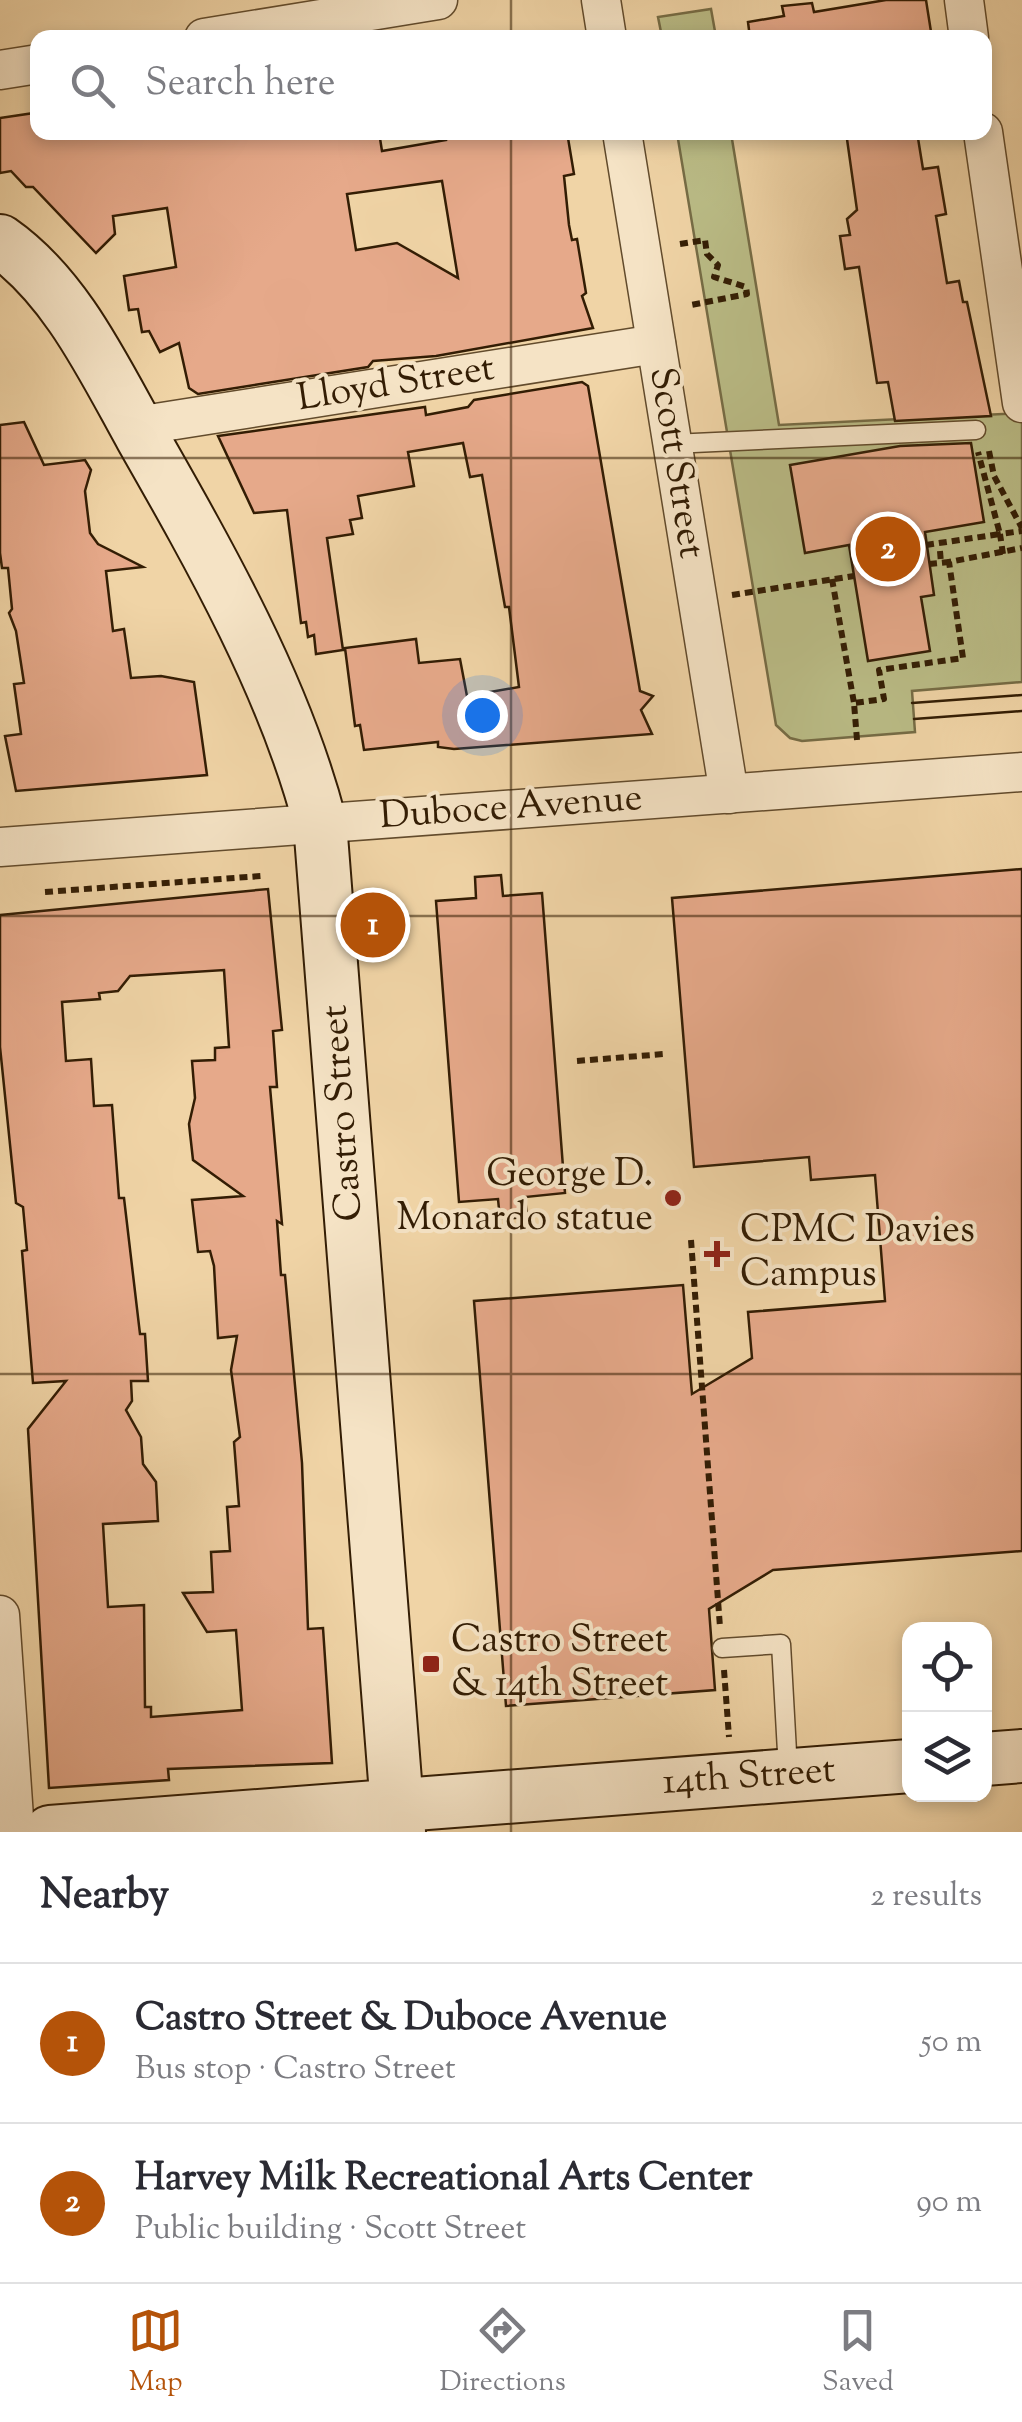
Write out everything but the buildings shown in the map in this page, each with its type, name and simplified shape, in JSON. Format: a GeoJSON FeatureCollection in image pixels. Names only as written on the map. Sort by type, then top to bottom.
{"type":"FeatureCollection","features":[{"type":"Feature","properties":{"kind":"main road","name":"Castro Street"},"geometry":{"type":"LineString","coordinates":[[0,242],[55,294],[136,426],[244,630],[306,774],[320,823],[398,1819]]}},
{"type":"Feature","properties":{"kind":"main road"},"geometry":{"type":"LineString","coordinates":[[992,1758],[1022,1756]]}},
{"type":"Feature","properties":{"kind":"main road","name":"14th Street"},"geometry":{"type":"LineString","coordinates":[[50,1832],[398,1819],[902,1767]]}},
{"type":"Feature","properties":{"kind":"street"},"geometry":{"type":"LineString","coordinates":[[253,30],[438,0]]}},
{"type":"Feature","properties":{"kind":"street"},"geometry":{"type":"LineString","coordinates":[[601,0],[606,30]]}},
{"type":"Feature","properties":{"kind":"street"},"geometry":{"type":"LineString","coordinates":[[964,0],[968,30]]}},
{"type":"Feature","properties":{"kind":"street"},"geometry":{"type":"LineString","coordinates":[[0,70],[30,65]]}},
{"type":"Feature","properties":{"kind":"street","name":"Scott Street"},"geometry":{"type":"LineString","coordinates":[[623,140],[728,794]]}},
{"type":"Feature","properties":{"kind":"street"},"geometry":{"type":"LineString","coordinates":[[984,140],[1022,403]]}},
{"type":"Feature","properties":{"kind":"street","name":"Lloyd Street"},"geometry":{"type":"LineString","coordinates":[[136,426],[656,344]]}},
{"type":"Feature","properties":{"kind":"street","name":"Duboce Avenue"},"geometry":{"type":"LineString","coordinates":[[0,846],[1022,772]]}},
{"type":"Feature","properties":{"kind":"street"},"geometry":{"type":"LineString","coordinates":[[0,1616],[15,1832]]}},
{"type":"Feature","properties":{"kind":"lane"},"geometry":{"type":"LineString","coordinates":[[672,444],[976,430]]}},
{"type":"Feature","properties":{"kind":"lane"},"geometry":{"type":"LineString","coordinates":[[722,1648],[781,1644],[789,1776]]}},
{"type":"Feature","properties":{"kind":"path"},"geometry":{"type":"LineString","coordinates":[[680,244],[704,240],[707,254],[718,266],[714,277],[746,287],[747,294],[739,299],[691,305]]}},
{"type":"Feature","properties":{"kind":"path"},"geometry":{"type":"LineString","coordinates":[[926,546],[1000,534],[1022,530],[994,476],[988,445],[977,446],[1000,534],[1003,554]]}},
{"type":"Feature","properties":{"kind":"path"},"geometry":{"type":"LineString","coordinates":[[929,564],[1022,548]]}},
{"type":"Feature","properties":{"kind":"path"},"geometry":{"type":"LineString","coordinates":[[854,702],[884,698],[879,670],[963,658],[940,551]]}},
{"type":"Feature","properties":{"kind":"path"},"geometry":{"type":"LineString","coordinates":[[731,595],[854,576]]}},
{"type":"Feature","properties":{"kind":"path"},"geometry":{"type":"LineString","coordinates":[[832,579],[857,740]]}},
{"type":"Feature","properties":{"kind":"path"},"geometry":{"type":"LineString","coordinates":[[45,892],[261,876]]}},
{"type":"Feature","properties":{"kind":"path"},"geometry":{"type":"LineString","coordinates":[[577,1061],[664,1054]]}},
{"type":"Feature","properties":{"kind":"path"},"geometry":{"type":"LineString","coordinates":[[691,1240],[728,1738]]}},
{"type":"Feature","properties":{"kind":"green space"},"geometry":{"type":"Polygon","coordinates":[[[711,9],[715,30],[661,30],[658,17],[711,9]]]}},
{"type":"Feature","properties":{"kind":"green space"},"geometry":{"type":"Polygon","coordinates":[[[678,140],[732,140],[779,425],[1022,413],[1022,682],[912,691],[915,732],[802,741],[790,738],[776,725],[678,140]]]}},
{"type":"Feature","properties":{"kind":"tram line"},"geometry":{"type":"LineString","coordinates":[[912,703],[1022,695]]}},
{"type":"Feature","properties":{"kind":"tram line"},"geometry":{"type":"LineString","coordinates":[[914,719],[1022,711]]}},
{"type":"Feature","properties":{"kind":"place","name":"Harvey Milk Recreational Arts Center"},"geometry":{"type":"Point","coordinates":[888,549]}},
{"type":"Feature","properties":{"kind":"place","name":"Castro Street & Duboce Avenue"},"geometry":{"type":"Point","coordinates":[373,925]}},
{"type":"Feature","properties":{"kind":"place","name":"George D. Monardo statue"},"geometry":{"type":"Point","coordinates":[673,1198]}},
{"type":"Feature","properties":{"kind":"place","name":"CPMC Davies Campus"},"geometry":{"type":"Point","coordinates":[717,1254]}},
{"type":"Feature","properties":{"kind":"place","name":"Castro Street & 14th Street"},"geometry":{"type":"Point","coordinates":[431,1664]}}]}
